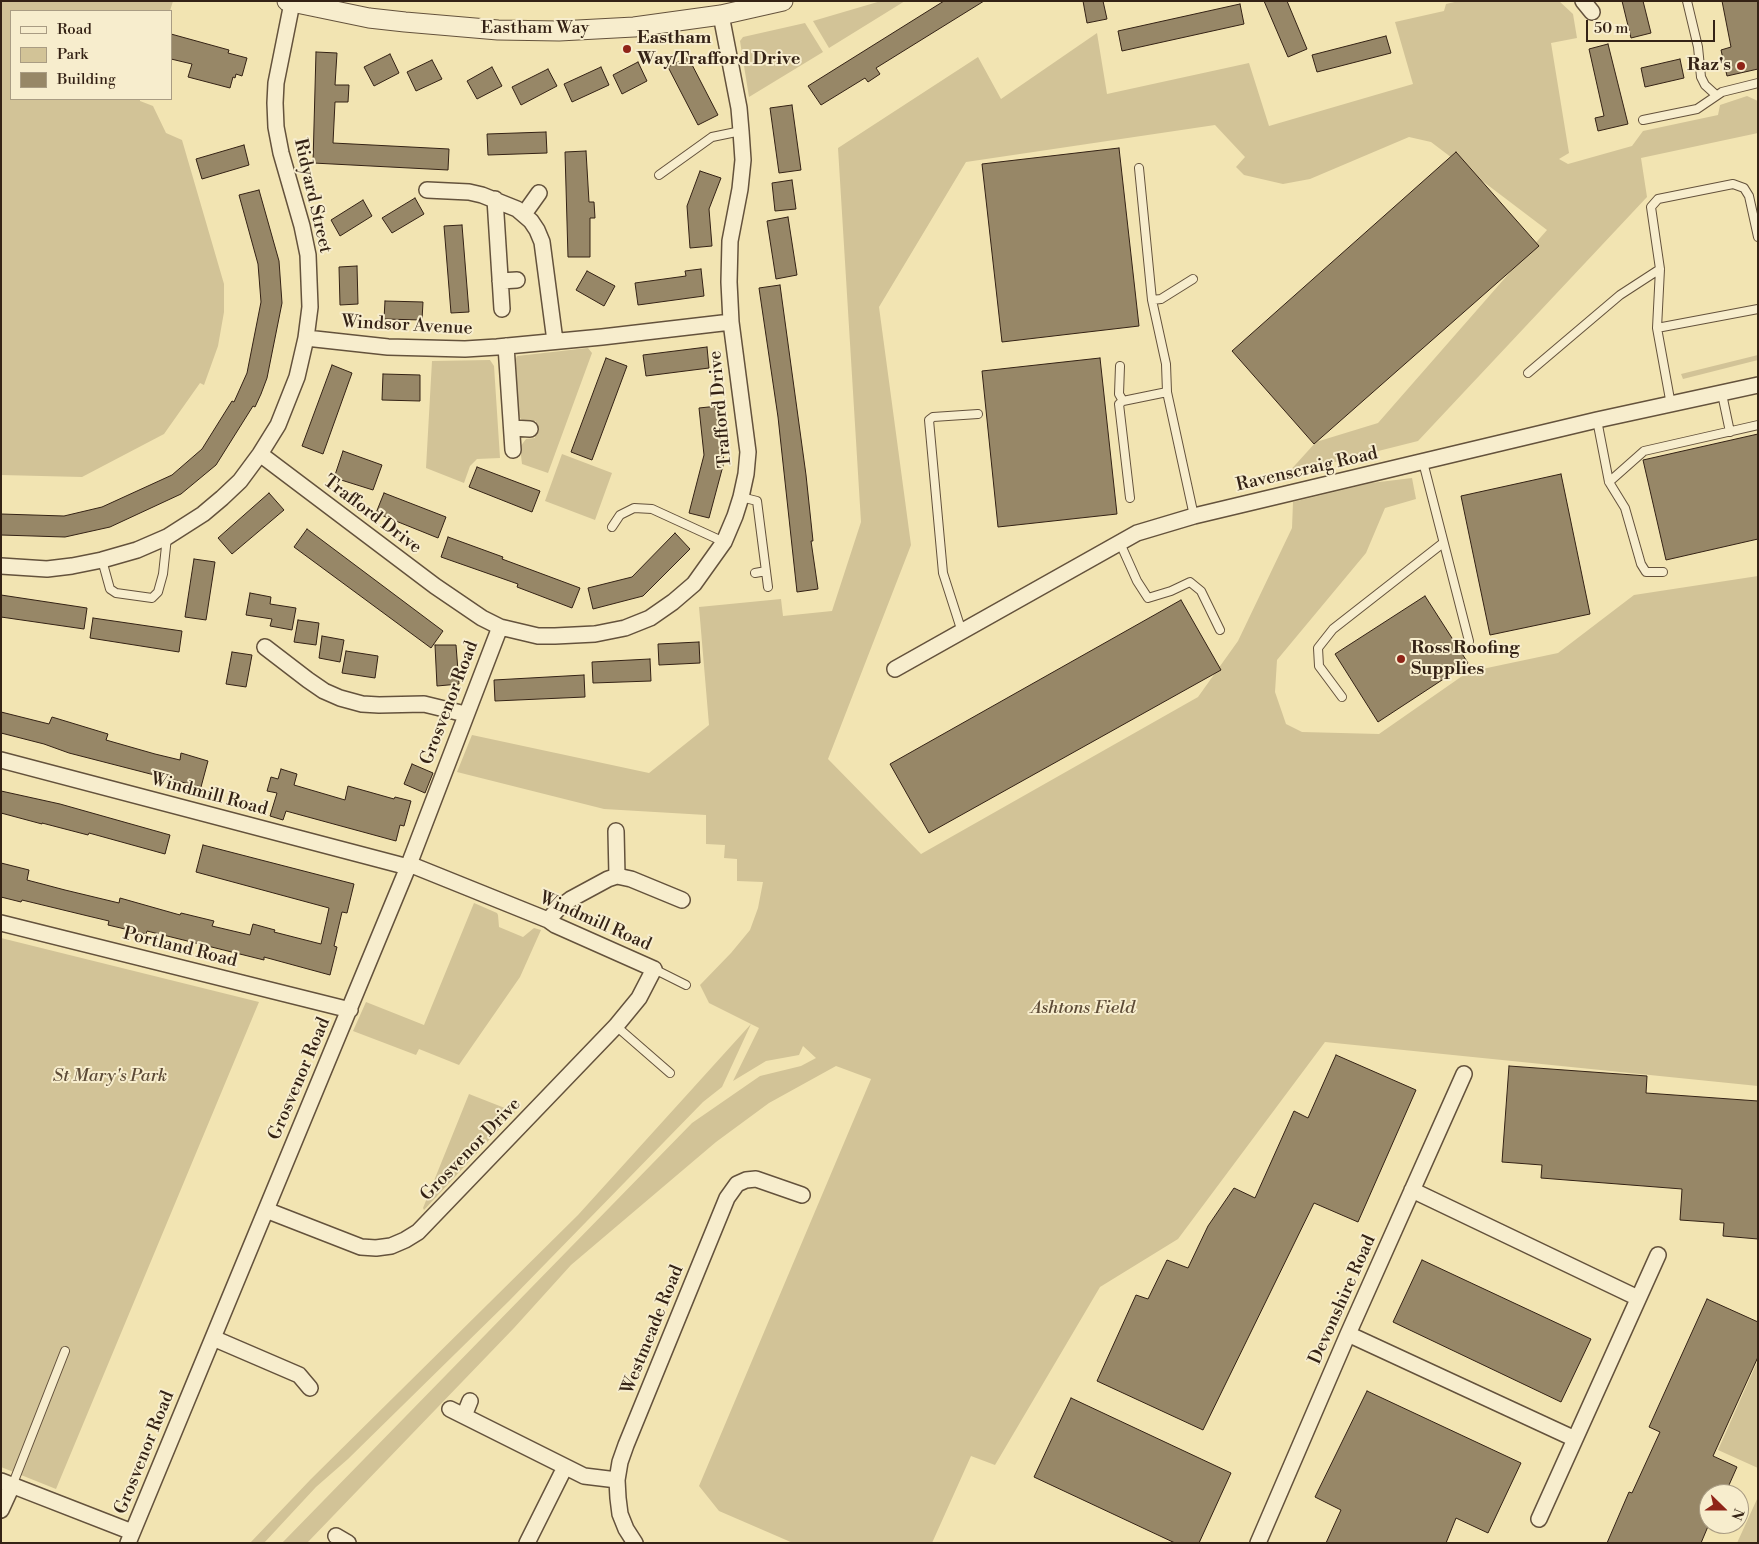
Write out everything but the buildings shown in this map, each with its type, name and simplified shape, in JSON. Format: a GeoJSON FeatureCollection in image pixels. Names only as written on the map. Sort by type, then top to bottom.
{"type":"FeatureCollection","features":[{"type":"Feature","properties":{"kind":"street","name":"Eastham Way"},"geometry":{"type":"LineString","coordinates":[[290,2],[369,18],[437,26],[559,31],[627,27],[721,15],[783,1]]}},
{"type":"Feature","properties":{"kind":"street","name":"Ridyard Street"},"geometry":{"type":"LineString","coordinates":[[1,566],[47,569],[102,560],[137,550],[167,537],[203,514],[240,481],[278,425],[297,377],[306,338],[310,307],[308,255],[276,127],[276,83],[290,2]]}},
{"type":"Feature","properties":{"kind":"street","name":"Trafford Drive"},"geometry":{"type":"LineString","coordinates":[[260,454],[435,586],[482,618],[500,627],[520,633],[547,636],[595,634],[625,628],[650,618],[694,584],[724,542],[741,497],[748,452],[731,322],[729,263],[730,241],[742,170],[742,131],[721,15]]}},
{"type":"Feature","properties":{"kind":"street"},"geometry":{"type":"LineString","coordinates":[[427,190],[469,192],[495,199],[524,214],[537,230],[542,242],[555,341]]}},
{"type":"Feature","properties":{"kind":"street"},"geometry":{"type":"LineString","coordinates":[[524,214],[539,193]]}},
{"type":"Feature","properties":{"kind":"street"},"geometry":{"type":"LineString","coordinates":[[495,199],[502,309]]}},
{"type":"Feature","properties":{"kind":"street"},"geometry":{"type":"LineString","coordinates":[[500,281],[517,280]]}},
{"type":"Feature","properties":{"kind":"street","name":"Windsor Avenue"},"geometry":{"type":"LineString","coordinates":[[306,338],[388,347],[465,349],[731,322]]}},
{"type":"Feature","properties":{"kind":"street"},"geometry":{"type":"LineString","coordinates":[[506,346],[513,450]]}},
{"type":"Feature","properties":{"kind":"street","name":"Ravenscraig Road"},"geometry":{"type":"LineString","coordinates":[[895,669],[1137,533],[1194,516],[1598,420],[1758,385]]}},
{"type":"Feature","properties":{"kind":"street"},"geometry":{"type":"LineString","coordinates":[[512,428],[530,429]]}},
{"type":"Feature","properties":{"kind":"street","name":"Grosvenor Road"},"geometry":{"type":"LineString","coordinates":[[130,1538],[350,1010],[500,627]]}},
{"type":"Feature","properties":{"kind":"street"},"geometry":{"type":"LineString","coordinates":[[265,647],[284,671],[340,698],[379,706],[424,704],[465,714]]}},
{"type":"Feature","properties":{"kind":"street","name":"Windmill Road"},"geometry":{"type":"LineString","coordinates":[[1,760],[408,866],[548,920],[555,925],[654,969]]}},
{"type":"Feature","properties":{"kind":"street"},"geometry":{"type":"LineString","coordinates":[[616,831],[617,876]]}},
{"type":"Feature","properties":{"kind":"street"},"geometry":{"type":"LineString","coordinates":[[548,920],[571,899],[617,876],[631,879],[684,902]]}},
{"type":"Feature","properties":{"kind":"street","name":"Portland Road"},"geometry":{"type":"LineString","coordinates":[[1,923],[350,1010]]}},
{"type":"Feature","properties":{"kind":"street","name":"Grosvenor Drive"},"geometry":{"type":"LineString","coordinates":[[266,1210],[361,1247],[391,1246],[405,1240],[421,1228],[616,1026],[640,998],[654,969]]}},
{"type":"Feature","properties":{"kind":"street","name":"Devonshire Road"},"geometry":{"type":"LineString","coordinates":[[1258,1543],[1348,1334],[1464,1074]]}},
{"type":"Feature","properties":{"kind":"street","name":"Westmeade Road"},"geometry":{"type":"LineString","coordinates":[[635,1543],[626,1529],[620,1514],[618,1498],[617,1480],[626,1445],[731,1190],[737,1184],[746,1180],[756,1179],[789,1183],[802,1195]]}},
{"type":"Feature","properties":{"kind":"street"},"geometry":{"type":"LineString","coordinates":[[1412,1190],[1638,1298]]}},
{"type":"Feature","properties":{"kind":"street"},"geometry":{"type":"LineString","coordinates":[[1539,1519],[1658,1255]]}},
{"type":"Feature","properties":{"kind":"street"},"geometry":{"type":"LineString","coordinates":[[1348,1334],[1575,1439]]}},
{"type":"Feature","properties":{"kind":"street"},"geometry":{"type":"LineString","coordinates":[[212,1338],[299,1375],[310,1388]]}},
{"type":"Feature","properties":{"kind":"street"},"geometry":{"type":"LineString","coordinates":[[464,1416],[470,1402]]}},
{"type":"Feature","properties":{"kind":"street"},"geometry":{"type":"LineString","coordinates":[[450,1409],[584,1476],[617,1480]]}},
{"type":"Feature","properties":{"kind":"street"},"geometry":{"type":"LineString","coordinates":[[526,1543],[565,1467]]}},
{"type":"Feature","properties":{"kind":"street"},"geometry":{"type":"LineString","coordinates":[[1,1510],[7,1484],[130,1538]]}},
{"type":"Feature","properties":{"kind":"lane"},"geometry":{"type":"LineString","coordinates":[[1687,1],[1698,47],[1700,77],[1705,85],[1716,94]]}},
{"type":"Feature","properties":{"kind":"lane"},"geometry":{"type":"LineString","coordinates":[[1643,120],[1697,109],[1716,94],[1758,83]]}},
{"type":"Feature","properties":{"kind":"lane"},"geometry":{"type":"LineString","coordinates":[[659,176],[712,137],[742,131]]}},
{"type":"Feature","properties":{"kind":"lane"},"geometry":{"type":"LineString","coordinates":[[1139,168],[1152,300],[1166,364],[1168,392],[1194,516]]}},
{"type":"Feature","properties":{"kind":"lane"},"geometry":{"type":"LineString","coordinates":[[1671,405],[1657,328],[1660,270],[1651,207],[1658,200],[1733,184],[1744,188],[1749,196],[1758,237]]}},
{"type":"Feature","properties":{"kind":"lane"},"geometry":{"type":"LineString","coordinates":[[1528,373],[1620,295],[1660,270]]}},
{"type":"Feature","properties":{"kind":"lane"},"geometry":{"type":"LineString","coordinates":[[1152,300],[1162,299],[1193,279]]}},
{"type":"Feature","properties":{"kind":"lane"},"geometry":{"type":"LineString","coordinates":[[1657,328],[1758,309]]}},
{"type":"Feature","properties":{"kind":"lane"},"geometry":{"type":"LineString","coordinates":[[1120,366],[1119,394],[1123,401]]}},
{"type":"Feature","properties":{"kind":"lane"},"geometry":{"type":"LineString","coordinates":[[1130,498],[1119,404],[1123,401],[1168,392]]}},
{"type":"Feature","properties":{"kind":"lane"},"geometry":{"type":"LineString","coordinates":[[1722,394],[1730,432]]}},
{"type":"Feature","properties":{"kind":"lane"},"geometry":{"type":"LineString","coordinates":[[962,632],[943,573],[929,420],[933,417],[978,414]]}},
{"type":"Feature","properties":{"kind":"lane"},"geometry":{"type":"LineString","coordinates":[[1598,420],[1608,482],[1625,508],[1641,564],[1646,572],[1663,572]]}},
{"type":"Feature","properties":{"kind":"lane"},"geometry":{"type":"LineString","coordinates":[[1608,482],[1644,452],[1758,425]]}},
{"type":"Feature","properties":{"kind":"lane"},"geometry":{"type":"LineString","coordinates":[[1423,462],[1469,641]]}},
{"type":"Feature","properties":{"kind":"lane"},"geometry":{"type":"LineString","coordinates":[[741,497],[757,501],[768,587]]}},
{"type":"Feature","properties":{"kind":"lane"},"geometry":{"type":"LineString","coordinates":[[612,527],[620,515],[634,508],[652,509],[724,542]]}},
{"type":"Feature","properties":{"kind":"lane"},"geometry":{"type":"LineString","coordinates":[[102,560],[110,589],[116,593],[152,598],[158,592],[163,574],[167,537]]}},
{"type":"Feature","properties":{"kind":"lane"},"geometry":{"type":"LineString","coordinates":[[1120,543],[1137,581],[1148,598],[1190,582],[1201,591],[1220,630]]}},
{"type":"Feature","properties":{"kind":"lane"},"geometry":{"type":"LineString","coordinates":[[1342,697],[1319,666],[1318,648],[1332,629],[1443,543]]}},
{"type":"Feature","properties":{"kind":"lane"},"geometry":{"type":"LineString","coordinates":[[755,573],[766,571]]}},
{"type":"Feature","properties":{"kind":"lane"},"geometry":{"type":"LineString","coordinates":[[654,969],[686,985]]}},
{"type":"Feature","properties":{"kind":"lane"},"geometry":{"type":"LineString","coordinates":[[616,1026],[670,1074]]}},
{"type":"Feature","properties":{"kind":"lane"},"geometry":{"type":"LineString","coordinates":[[7,1484],[65,1351]]}},
{"type":"Feature","properties":{"kind":"green space"},"geometry":{"type":"Polygon","coordinates":[[[1,1],[173,1],[170,10],[10,10],[10,100],[140,100],[153,106],[166,133],[182,140],[224,284],[224,312],[218,346],[204,385],[200,383],[164,434],[82,477],[1,475],[1,1]]]}},
{"type":"Feature","properties":{"kind":"green space"},"geometry":{"type":"Polygon","coordinates":[[[881,1],[905,1],[829,48],[813,21],[881,1]]]}},
{"type":"Feature","properties":{"kind":"green space","name":"Ashtons Field"},"geometry":{"type":"Polygon","coordinates":[[[1459,1],[1559,1],[1573,14],[1577,38],[1551,43],[1569,153],[1559,159],[1568,164],[1632,146],[1643,131],[1718,115],[1720,105],[1747,96],[1758,101],[1758,133],[1641,158],[1647,197],[1418,441],[1287,474],[1316,442],[1378,423],[1547,230],[1431,142],[1409,137],[1310,179],[1283,184],[1244,175],[1236,167],[1245,157],[1215,125],[966,162],[879,307],[911,545],[828,759],[921,854],[1198,697],[1238,641],[1292,528],[1293,502],[1371,483],[1412,478],[1416,499],[1385,508],[1366,553],[1277,660],[1275,692],[1286,724],[1302,732],[1379,734],[1468,672],[1558,653],[1634,595],[1758,576],[1758,1086],[1325,1042],[1178,1239],[1100,1287],[995,1465],[971,1456],[932,1543],[793,1543],[719,1511],[699,1486],[871,1079],[836,1066],[769,1103],[716,1142],[571,1265],[514,1328],[307,1543],[282,1543],[692,1123],[760,1076],[801,1066],[816,1058],[803,1046],[799,1055],[766,1061],[733,1081],[759,1028],[709,1003],[700,985],[750,930],[758,908],[763,882],[737,881],[737,859],[724,858],[725,845],[706,844],[706,815],[604,809],[457,772],[472,735],[649,773],[709,725],[699,607],[781,599],[783,616],[832,611],[861,522],[838,148],[978,57],[1001,99],[1097,33],[1107,94],[1249,63],[1269,126],[1413,84],[1395,22],[1444,11],[1446,4],[1459,1]]]}},
{"type":"Feature","properties":{"kind":"green space"},"geometry":{"type":"Polygon","coordinates":[[[805,23],[823,52],[749,97],[740,41],[743,37],[805,23]]]}},
{"type":"Feature","properties":{"kind":"green space"},"geometry":{"type":"Polygon","coordinates":[[[588,348],[592,353],[548,473],[522,464],[520,447],[526,439],[535,438],[536,421],[525,421],[519,416],[515,361],[517,356],[588,348]]]}},
{"type":"Feature","properties":{"kind":"green space"},"geometry":{"type":"Polygon","coordinates":[[[1758,355],[1758,360],[1683,379],[1681,374],[1758,355]]]}},
{"type":"Feature","properties":{"kind":"green space"},"geometry":{"type":"Polygon","coordinates":[[[490,360],[494,366],[500,458],[477,459],[470,466],[464,483],[426,468],[432,361],[490,360]]]}},
{"type":"Feature","properties":{"kind":"green space"},"geometry":{"type":"Polygon","coordinates":[[[562,454],[612,473],[595,520],[545,501],[562,454]]]}},
{"type":"Feature","properties":{"kind":"green space"},"geometry":{"type":"Polygon","coordinates":[[[474,903],[497,913],[499,927],[523,937],[534,928],[541,930],[520,977],[459,1065],[419,1049],[416,1055],[353,1031],[366,1002],[424,1025],[474,903]]]}},
{"type":"Feature","properties":{"kind":"green space","name":"St Mary's Park"},"geometry":{"type":"Polygon","coordinates":[[[1,938],[259,1002],[56,1489],[1,1467],[1,938]]]}},
{"type":"Feature","properties":{"kind":"green space"},"geometry":{"type":"Polygon","coordinates":[[[751,1024],[722,1087],[703,1102],[509,1301],[348,1459],[316,1487],[264,1543],[250,1543],[311,1479],[578,1215],[751,1024]]]}},
{"type":"Feature","properties":{"kind":"green space"},"geometry":{"type":"Polygon","coordinates":[[[469,1094],[515,1112],[424,1210],[423,1208],[469,1094]]]}},
{"type":"Feature","properties":{"kind":"green space"},"geometry":{"type":"Polygon","coordinates":[[[1758,1360],[1758,1468],[1718,1450],[1758,1360]]]}},
{"type":"Feature","properties":{"kind":"green space"},"geometry":{"type":"Polygon","coordinates":[[[1758,1497],[1758,1543],[1737,1543],[1741,1534],[1749,1534],[1749,1517],[1758,1497]]]}},
{"type":"Feature","properties":{"kind":"place","name":"Eastham Way/Trafford Drive"},"geometry":{"type":"Point","coordinates":[627,49]}},
{"type":"Feature","properties":{"kind":"place","name":"Raz's"},"geometry":{"type":"Point","coordinates":[1741,66]}},
{"type":"Feature","properties":{"kind":"place","name":"Ross Roofing Supplies"},"geometry":{"type":"Point","coordinates":[1401,659]}}]}
